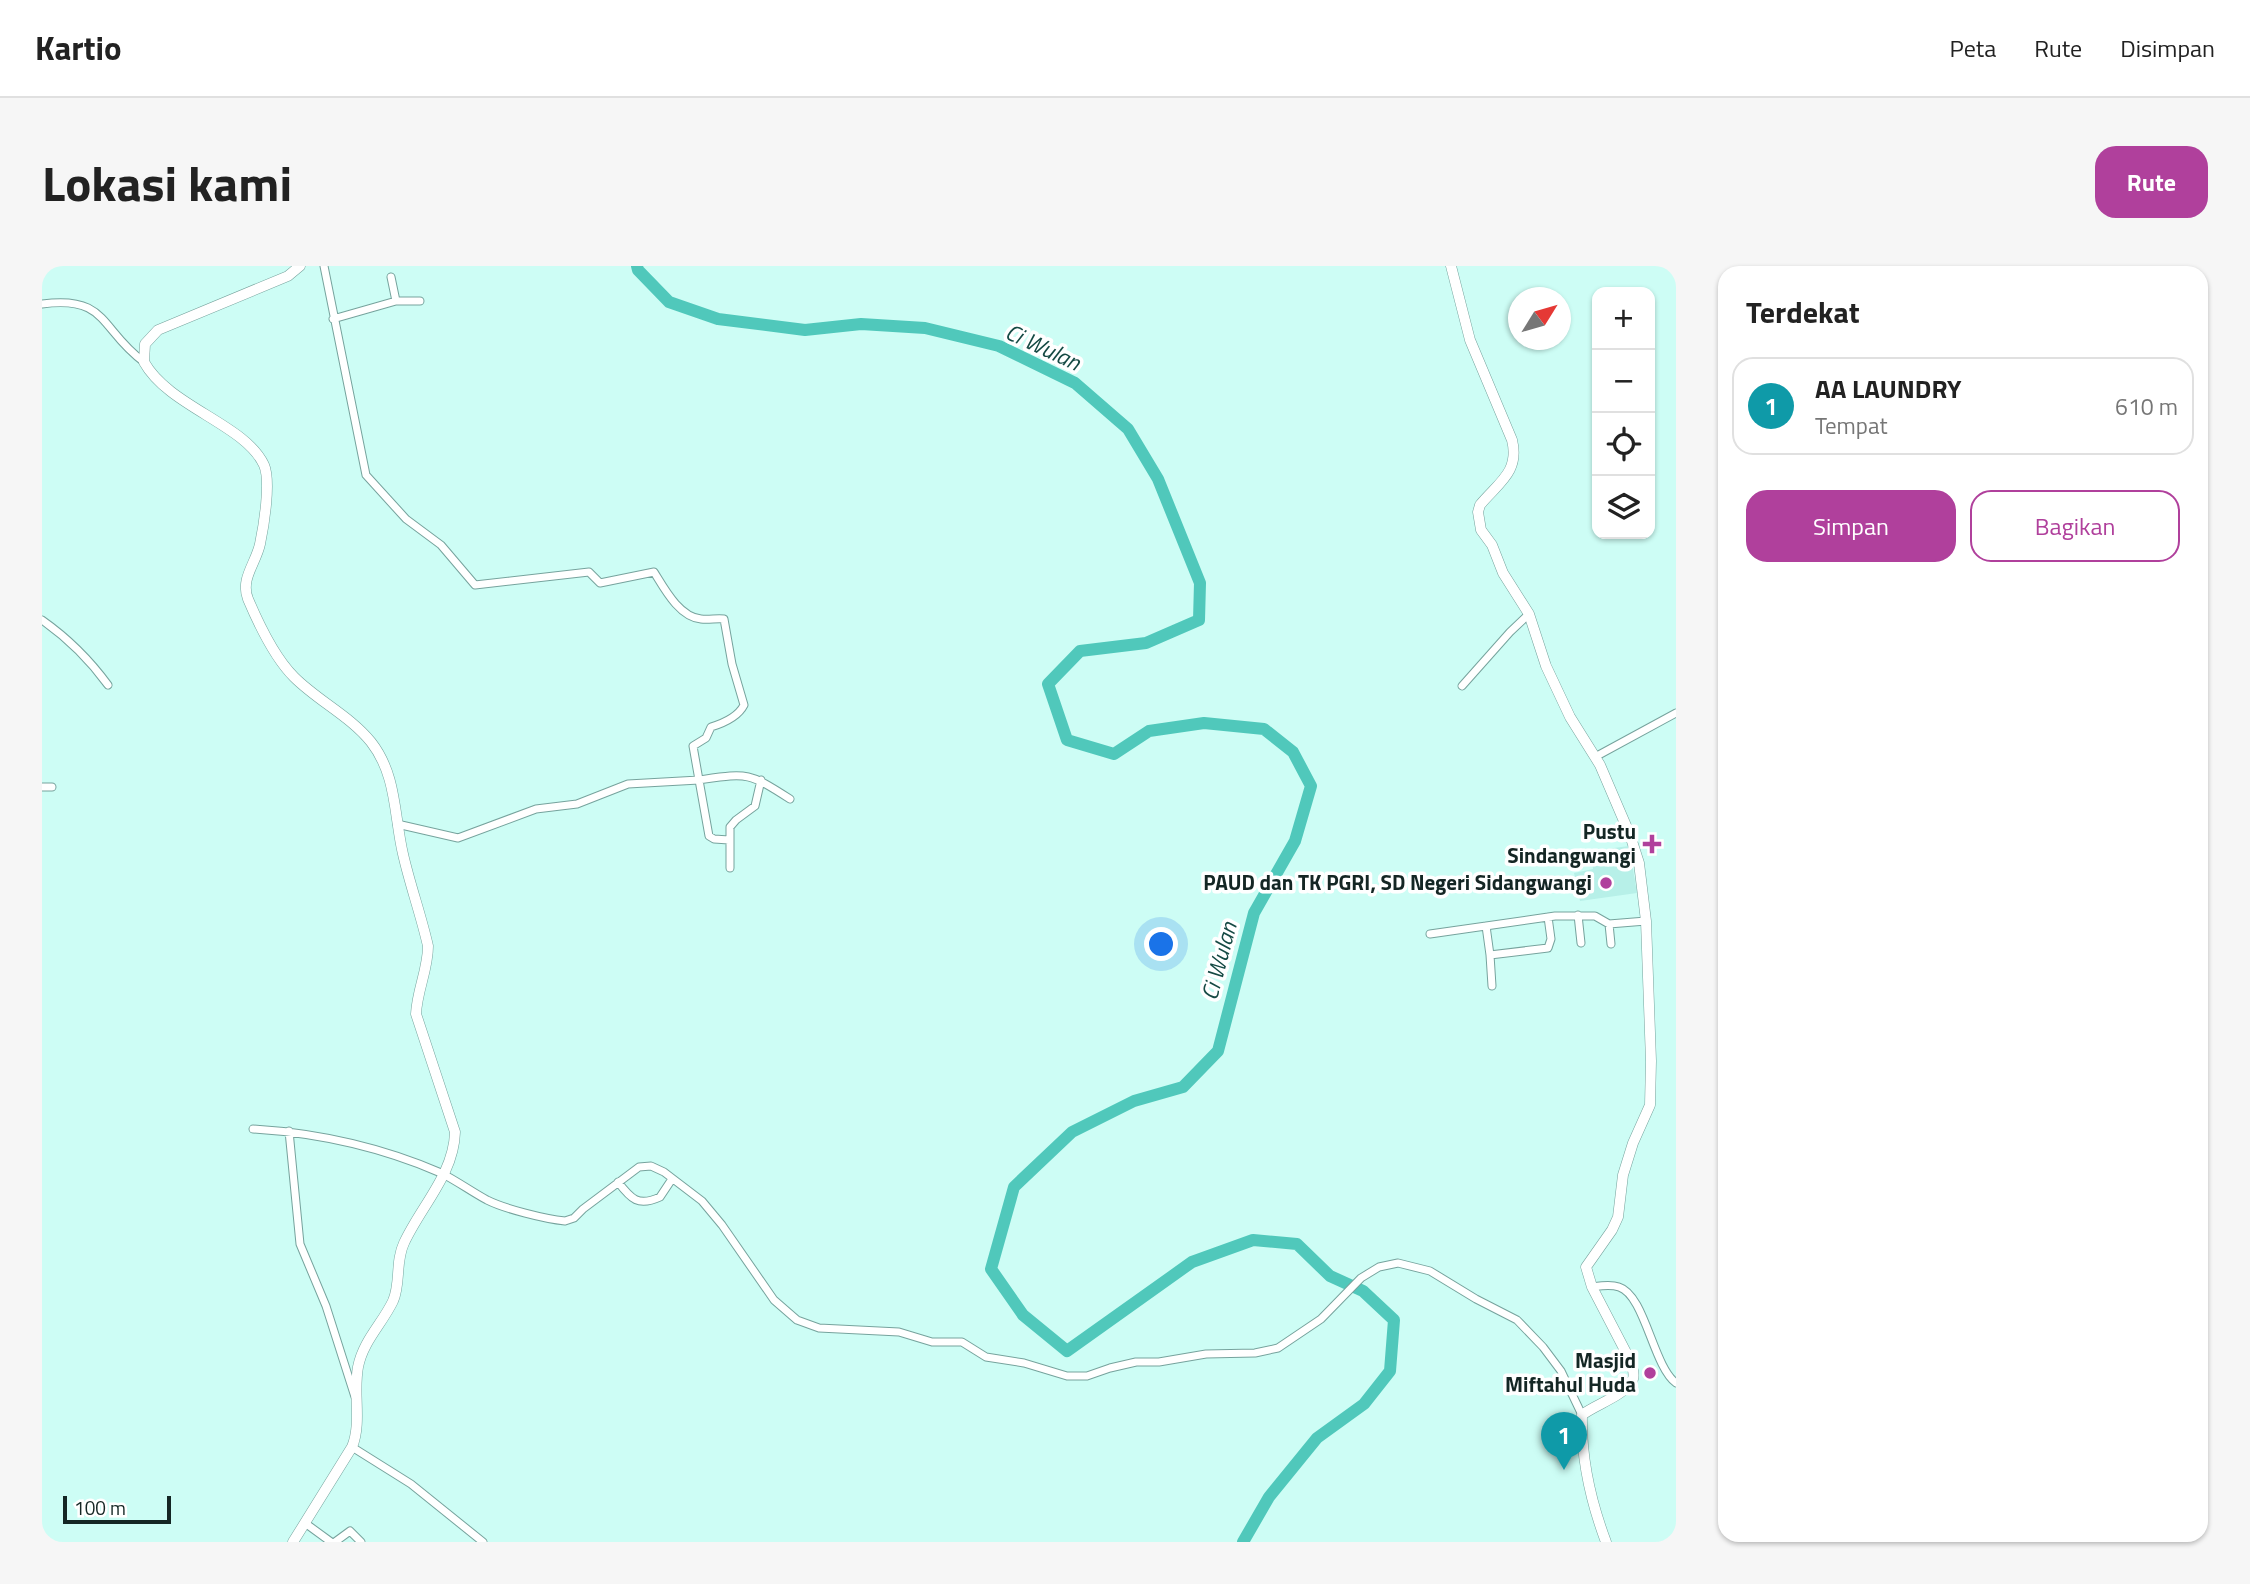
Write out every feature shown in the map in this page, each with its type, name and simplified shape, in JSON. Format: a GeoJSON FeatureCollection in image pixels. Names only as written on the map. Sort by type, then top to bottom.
{"type":"FeatureCollection","features":[{"type":"Feature","properties":{"kind":"street"},"geometry":{"type":"LineString","coordinates":[[144,362],[145,344],[159,330],[288,276],[300,266]]}},
{"type":"Feature","properties":{"kind":"street"},"geometry":{"type":"LineString","coordinates":[[324,266],[366,475],[406,519],[438,541],[471,583],[483,585],[589,572],[600,583],[652,570],[672,599],[690,615],[703,620],[724,619],[732,664],[744,705],[729,720],[711,727],[706,738],[693,746],[709,836],[729,840]]}},
{"type":"Feature","properties":{"kind":"street"},"geometry":{"type":"LineString","coordinates":[[1451,266],[1470,340],[1516,454],[1510,471],[1480,505],[1478,518],[1481,530],[1492,545],[1503,573],[1529,614],[1546,666],[1570,717],[1595,757],[1633,844],[1639,863],[1646,921],[1650,1105],[1633,1143],[1623,1175],[1618,1217],[1586,1267],[1592,1287],[1631,1362],[1634,1373],[1633,1379],[1625,1388],[1582,1415]]}},
{"type":"Feature","properties":{"kind":"street"},"geometry":{"type":"LineString","coordinates":[[391,277],[396,301]]}},
{"type":"Feature","properties":{"kind":"street"},"geometry":{"type":"LineString","coordinates":[[333,319],[396,301],[420,301]]}},
{"type":"Feature","properties":{"kind":"street"},"geometry":{"type":"LineString","coordinates":[[42,304],[69,302],[89,307],[144,362],[161,386],[247,444],[264,465],[268,479],[260,545],[246,582],[247,597],[283,664],[294,677],[359,730],[382,758],[392,786],[411,888],[428,946],[428,961],[417,994],[416,1014],[455,1132],[454,1149],[443,1174],[403,1244],[398,1259],[394,1300],[369,1337],[358,1366],[355,1398],[356,1438],[293,1542]]}},
{"type":"Feature","properties":{"kind":"street"},"geometry":{"type":"LineString","coordinates":[[1462,686],[1507,634],[1529,614]]}},
{"type":"Feature","properties":{"kind":"street"},"geometry":{"type":"LineString","coordinates":[[42,620],[68,638],[91,661],[108,685]]}},
{"type":"Feature","properties":{"kind":"street"},"geometry":{"type":"LineString","coordinates":[[1595,757],[1676,713]]}},
{"type":"Feature","properties":{"kind":"street"},"geometry":{"type":"LineString","coordinates":[[397,824],[458,838],[536,809],[577,804],[628,784],[699,780],[739,774],[761,780],[790,799]]}},
{"type":"Feature","properties":{"kind":"street"},"geometry":{"type":"LineString","coordinates":[[730,868],[729,833],[733,823],[755,806],[761,780]]}},
{"type":"Feature","properties":{"kind":"street"},"geometry":{"type":"LineString","coordinates":[[42,787],[52,787]]}},
{"type":"Feature","properties":{"kind":"street"},"geometry":{"type":"LineString","coordinates":[[1430,934],[1578,915],[1595,916],[1609,923],[1646,921]]}},
{"type":"Feature","properties":{"kind":"street"},"geometry":{"type":"LineString","coordinates":[[1578,915],[1581,943]]}},
{"type":"Feature","properties":{"kind":"street"},"geometry":{"type":"LineString","coordinates":[[1490,956],[1548,948],[1551,939],[1548,917]]}},
{"type":"Feature","properties":{"kind":"street"},"geometry":{"type":"LineString","coordinates":[[1609,923],[1611,944]]}},
{"type":"Feature","properties":{"kind":"street"},"geometry":{"type":"LineString","coordinates":[[1486,926],[1492,986]]}},
{"type":"Feature","properties":{"kind":"street"},"geometry":{"type":"LineString","coordinates":[[253,1129],[289,1131],[343,1141],[403,1158],[443,1174],[490,1202],[565,1221],[574,1218],[639,1167],[651,1166],[702,1201],[774,1300],[797,1320],[819,1328],[850,1332],[899,1332],[932,1342],[962,1342],[986,1357],[1024,1363],[1067,1376],[1087,1376],[1136,1362],[1159,1362],[1206,1354],[1255,1353],[1278,1348],[1321,1319],[1361,1278],[1379,1266],[1398,1264],[1430,1271],[1517,1320],[1544,1347],[1560,1371],[1582,1415],[1584,1459],[1595,1512],[1606,1542]]}},
{"type":"Feature","properties":{"kind":"street"},"geometry":{"type":"LineString","coordinates":[[289,1131],[300,1244],[326,1306],[355,1398]]}},
{"type":"Feature","properties":{"kind":"street"},"geometry":{"type":"LineString","coordinates":[[618,1182],[636,1201],[660,1197],[672,1179]]}},
{"type":"Feature","properties":{"kind":"street"},"geometry":{"type":"LineString","coordinates":[[1592,1287],[1619,1287],[1631,1296],[1666,1372],[1676,1383]]}},
{"type":"Feature","properties":{"kind":"street"},"geometry":{"type":"LineString","coordinates":[[352,1447],[411,1484],[482,1542]]}},
{"type":"Feature","properties":{"kind":"street"},"geometry":{"type":"LineString","coordinates":[[306,1522],[333,1542],[349,1531],[361,1542]]}},
{"type":"Feature","properties":{"kind":"shaded area","name":"PAUD dan TK PGRI, SD Negeri Sidangwangi"},"geometry":{"type":"Polygon","coordinates":[[[1629,846],[1637,893],[1580,901],[1574,873],[1593,869],[1591,851],[1629,846]]]}},
{"type":"Feature","properties":{"kind":"waterway","name":"Ci Wulan"},"geometry":{"type":"LineString","coordinates":[[637,266],[669,302],[718,319],[805,330],[861,324],[925,328],[999,346],[1075,383],[1128,429],[1158,479],[1200,583],[1199,620],[1146,643],[1080,651],[1048,684],[1067,740],[1114,754],[1149,731],[1204,723],[1264,729],[1293,752],[1311,786],[1295,841],[1254,913],[1218,1051],[1183,1087],[1134,1101],[1072,1132],[1014,1187],[991,1269],[1023,1315],[1067,1351],[1192,1262],[1253,1240],[1297,1244],[1330,1276],[1363,1291],[1394,1320],[1390,1371],[1364,1404],[1317,1438],[1269,1497],[1243,1542]]}},
{"type":"Feature","properties":{"kind":"place","name":"Pustu Sindangwangi"},"geometry":{"type":"Point","coordinates":[1652,844]}},
{"type":"Feature","properties":{"kind":"place","name":"PAUD dan TK PGRI, SD Negeri Sidangwangi"},"geometry":{"type":"Point","coordinates":[1606,883]}},
{"type":"Feature","properties":{"kind":"place","name":"Masjid Miftahul Huda"},"geometry":{"type":"Point","coordinates":[1650,1373]}},
{"type":"Feature","properties":{"kind":"place","name":"AA LAUNDRY"},"geometry":{"type":"Point","coordinates":[1564,1470]}}]}
